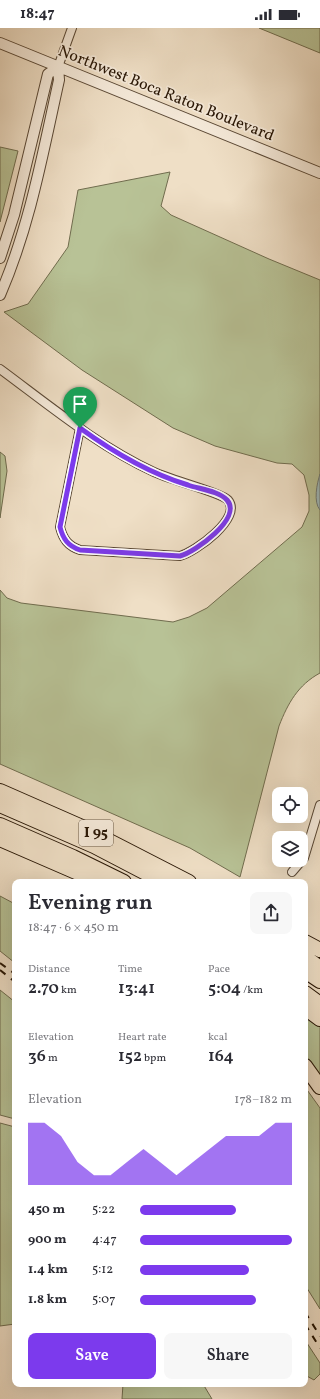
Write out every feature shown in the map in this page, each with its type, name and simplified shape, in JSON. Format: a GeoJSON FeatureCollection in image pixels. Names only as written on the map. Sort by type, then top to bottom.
{"type":"FeatureCollection","features":[{"type":"Feature","properties":{"kind":"highway","name":"I 95"},"geometry":{"type":"LineString","coordinates":[[0,791],[100,835],[183,879]]}},
{"type":"Feature","properties":{"kind":"highway"},"geometry":{"type":"LineString","coordinates":[[0,804],[94,846],[157,879]]}},
{"type":"Feature","properties":{"kind":"highway"},"geometry":{"type":"LineString","coordinates":[[0,825],[74,857],[118,879]]}},
{"type":"Feature","properties":{"kind":"highway"},"geometry":{"type":"LineString","coordinates":[[0,839],[92,879]]}},
{"type":"Feature","properties":{"kind":"highway"},"geometry":{"type":"LineString","coordinates":[[39,856],[75,879]]}},
{"type":"Feature","properties":{"kind":"highway"},"geometry":{"type":"LineString","coordinates":[[308,944],[320,950]]}},
{"type":"Feature","properties":{"kind":"highway"},"geometry":{"type":"LineString","coordinates":[[308,959],[320,968]]}},
{"type":"Feature","properties":{"kind":"highway"},"geometry":{"type":"LineString","coordinates":[[308,973],[320,981]]}},
{"type":"Feature","properties":{"kind":"highway"},"geometry":{"type":"LineString","coordinates":[[308,995],[320,1004]]}},
{"type":"Feature","properties":{"kind":"highway"},"geometry":{"type":"LineString","coordinates":[[308,1010],[320,1019]]}},
{"type":"Feature","properties":{"kind":"highway"},"geometry":{"type":"LineString","coordinates":[[308,1070],[320,1087]]}},
{"type":"Feature","properties":{"kind":"street"},"geometry":{"type":"LineString","coordinates":[[0,294],[21,241],[59,80],[58,66],[72,28]]}},
{"type":"Feature","properties":{"kind":"street","name":"Northwest Boca Raton Boulevard"},"geometry":{"type":"LineString","coordinates":[[0,43],[320,173]]}},
{"type":"Feature","properties":{"kind":"street"},"geometry":{"type":"LineString","coordinates":[[0,258],[14,215],[48,74],[58,66]]}},
{"type":"Feature","properties":{"kind":"street"},"geometry":{"type":"LineString","coordinates":[[27,162],[40,165]]}},
{"type":"Feature","properties":{"kind":"street"},"geometry":{"type":"LineString","coordinates":[[0,369],[114,451],[154,472],[180,483],[223,496],[229,501],[231,508],[230,516],[226,523],[194,551],[180,556],[80,550],[73,548],[62,537],[60,527],[80,428]]}},
{"type":"Feature","properties":{"kind":"street"},"geometry":{"type":"LineString","coordinates":[[292,872],[304,858],[320,804]]}},
{"type":"Feature","properties":{"kind":"green space"},"geometry":{"type":"Polygon","coordinates":[[[259,28],[320,28],[320,53],[259,28]]]}},
{"type":"Feature","properties":{"kind":"green space"},"geometry":{"type":"Polygon","coordinates":[[[0,147],[18,151],[0,222],[0,147]]]}},
{"type":"Feature","properties":{"kind":"green space"},"geometry":{"type":"Polygon","coordinates":[[[170,172],[161,206],[171,215],[320,280],[320,673],[306,683],[295,695],[290,702],[279,726],[240,877],[190,848],[0,764],[0,590],[7,598],[21,603],[173,622],[189,617],[207,608],[302,527],[309,511],[309,495],[304,475],[292,464],[277,463],[215,446],[173,428],[82,370],[4,312],[28,304],[68,247],[78,190],[170,172]]]}},
{"type":"Feature","properties":{"kind":"green space"},"geometry":{"type":"Polygon","coordinates":[[[0,452],[5,456],[7,471],[0,518],[0,452]]]}},
{"type":"Feature","properties":{"kind":"green space"},"geometry":{"type":"Polygon","coordinates":[[[0,896],[12,902],[12,961],[0,951],[0,896]]]}},
{"type":"Feature","properties":{"kind":"green space"},"geometry":{"type":"Polygon","coordinates":[[[0,990],[12,1000],[12,1118],[0,1115],[0,990]]]}},
{"type":"Feature","properties":{"kind":"green space"},"geometry":{"type":"Polygon","coordinates":[[[308,1016],[320,1025],[320,1077],[308,1060],[308,1016]]]}},
{"type":"Feature","properties":{"kind":"green space"},"geometry":{"type":"Polygon","coordinates":[[[308,1091],[320,1108],[320,1309],[308,1290],[308,1091]]]}},
{"type":"Feature","properties":{"kind":"green space"},"geometry":{"type":"Polygon","coordinates":[[[0,1123],[12,1126],[12,1324],[0,1326],[0,1123]]]}},
{"type":"Feature","properties":{"kind":"green space"},"geometry":{"type":"Polygon","coordinates":[[[308,1345],[320,1363],[320,1374],[314,1380],[308,1377],[308,1345]]]}},
{"type":"Feature","properties":{"kind":"green space"},"geometry":{"type":"Polygon","coordinates":[[[123,1387],[205,1387],[212,1399],[122,1399],[123,1387]]]}},
{"type":"Feature","properties":{"kind":"water"},"geometry":{"type":"Polygon","coordinates":[[[320,474],[320,510],[316,497],[320,474]]]}},
{"type":"Feature","properties":{"kind":"railway"},"geometry":{"type":"LineString","coordinates":[[0,963],[12,972]]}},
{"type":"Feature","properties":{"kind":"railway"},"geometry":{"type":"LineString","coordinates":[[0,970],[12,980]]}},
{"type":"Feature","properties":{"kind":"railway"},"geometry":{"type":"LineString","coordinates":[[308,1317],[320,1336]]}},
{"type":"Feature","properties":{"kind":"railway"},"geometry":{"type":"LineString","coordinates":[[308,1329],[320,1348]]}},
{"type":"Feature","properties":{"kind":"route"},"geometry":{"type":"LineString","coordinates":[[80,428],[114,451],[154,472],[180,483],[223,496],[229,501],[231,508],[230,516],[226,523],[194,551],[180,556],[173,557],[80,550],[73,548],[62,537],[60,527],[80,428]]}}]}
